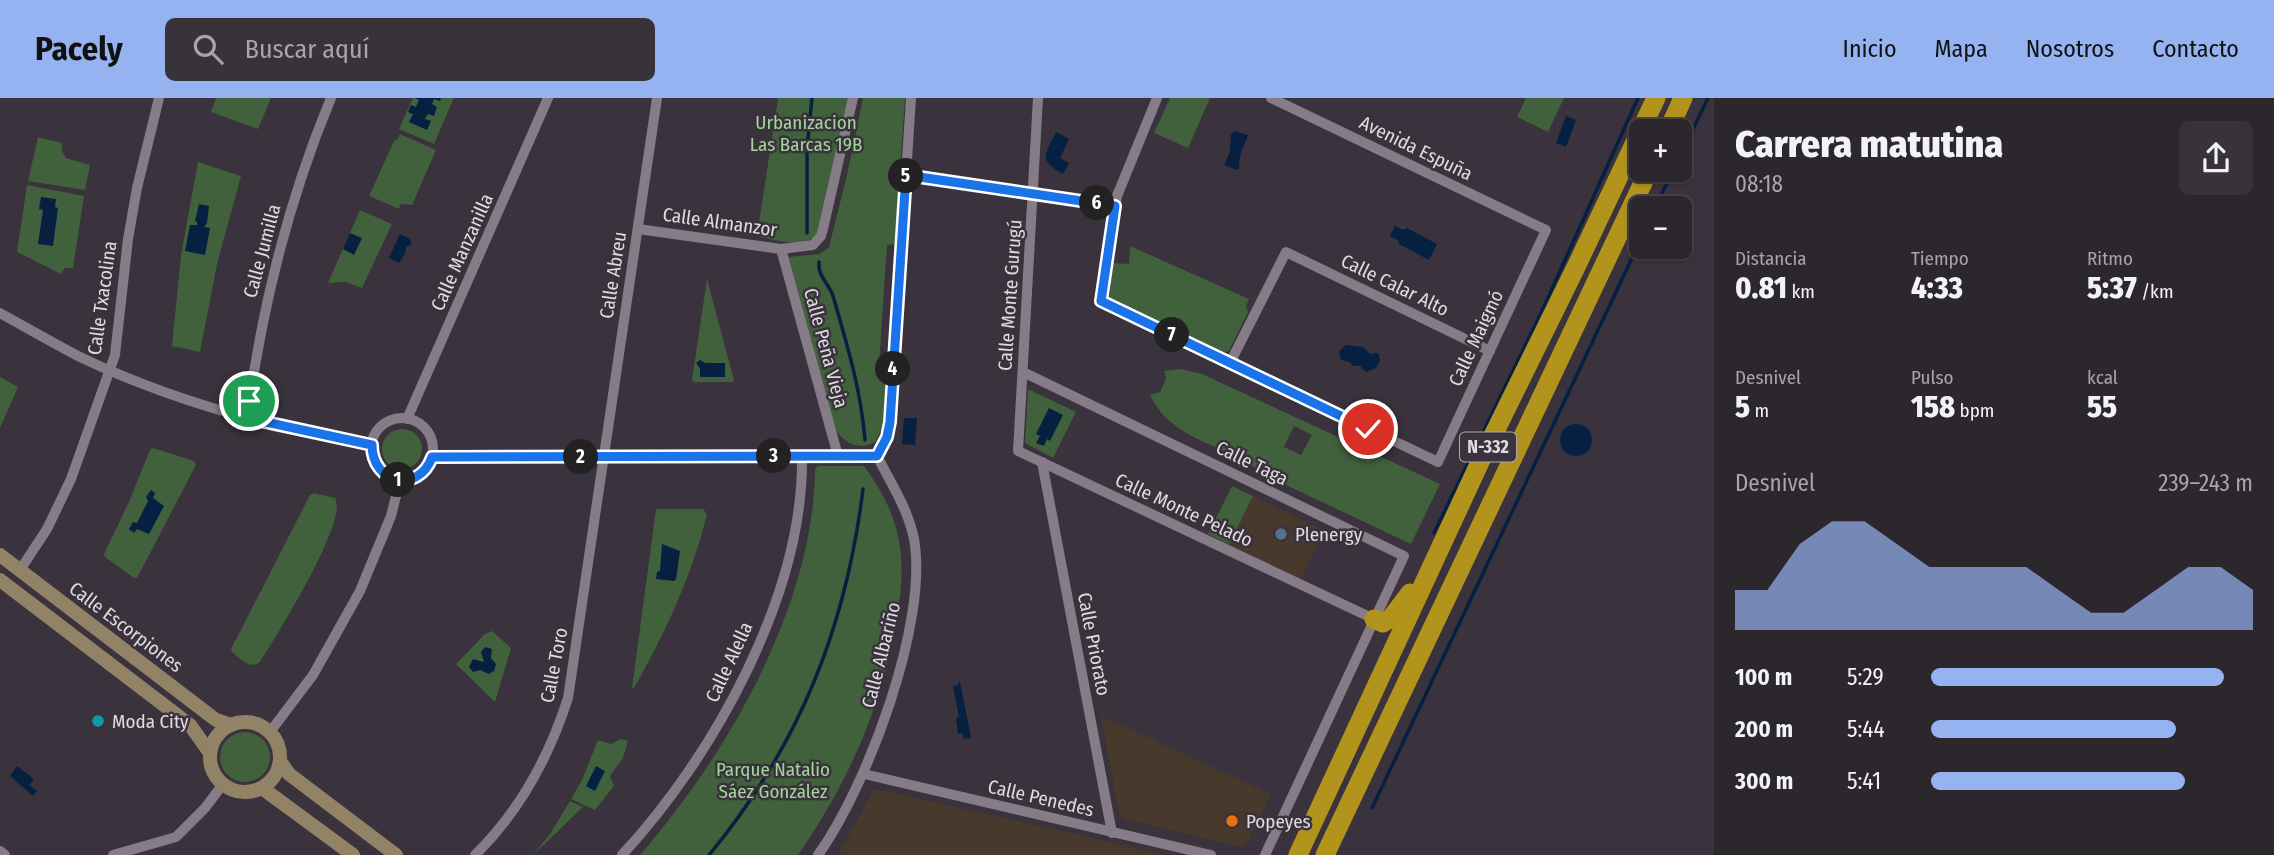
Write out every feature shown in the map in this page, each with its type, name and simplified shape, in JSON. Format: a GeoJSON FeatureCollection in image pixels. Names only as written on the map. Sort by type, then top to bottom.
{"type":"FeatureCollection","features":[{"type":"Feature","properties":{"kind":"highway","name":"N-332"},"geometry":{"type":"LineString","coordinates":[[1298,855],[1443,542],[1656,98]]}},
{"type":"Feature","properties":{"kind":"highway"},"geometry":{"type":"LineString","coordinates":[[1674,119],[1684,98]]}},
{"type":"Feature","properties":{"kind":"highway","name":"N-332"},"geometry":{"type":"LineString","coordinates":[[1325,855],[1643,182]]}},
{"type":"Feature","properties":{"kind":"highway"},"geometry":{"type":"LineString","coordinates":[[1374,619],[1383,623],[1391,618],[1443,542]]}},
{"type":"Feature","properties":{"kind":"street","name":"Calle Txacolina"},"geometry":{"type":"LineString","coordinates":[[20,570],[47,529],[71,479],[117,349],[121,289],[137,188],[159,98]]}},
{"type":"Feature","properties":{"kind":"street","name":"Calle Jumilla"},"geometry":{"type":"LineString","coordinates":[[247,418],[260,330],[280,244],[299,182],[331,98]]}},
{"type":"Feature","properties":{"kind":"street","name":"Calle Manzanilla"},"geometry":{"type":"LineString","coordinates":[[407,419],[548,98]]}},
{"type":"Feature","properties":{"kind":"street","name":"Calle Abreu"},"geometry":{"type":"LineString","coordinates":[[603,457],[657,98]]}},
{"type":"Feature","properties":{"kind":"street","name":"Calle Almanzor"},"geometry":{"type":"LineString","coordinates":[[638,229],[781,249],[813,245],[821,236],[853,98]]}},
{"type":"Feature","properties":{"kind":"street"},"geometry":{"type":"LineString","coordinates":[[432,457],[877,456],[887,437],[890,422],[911,98]]}},
{"type":"Feature","properties":{"kind":"street","name":"Calle Monte Gurugú"},"geometry":{"type":"LineString","coordinates":[[1018,451],[1038,98]]}},
{"type":"Feature","properties":{"kind":"street"},"geometry":{"type":"LineString","coordinates":[[1157,98],[1123,178],[1115,206],[1101,301],[1230,363]]}},
{"type":"Feature","properties":{"kind":"street","name":"Avenida Espuña"},"geometry":{"type":"LineString","coordinates":[[1271,98],[1546,230]]}},
{"type":"Feature","properties":{"kind":"street"},"geometry":{"type":"LineString","coordinates":[[906,175],[1115,206]]}},
{"type":"Feature","properties":{"kind":"street","name":"Calle Maigmó"},"geometry":{"type":"LineString","coordinates":[[1230,363],[1438,462],[1546,230]]}},
{"type":"Feature","properties":{"kind":"street","name":"Calle Peña Vieja"},"geometry":{"type":"LineString","coordinates":[[781,249],[838,456]]}},
{"type":"Feature","properties":{"kind":"street","name":"Calle Calar Alto"},"geometry":{"type":"LineString","coordinates":[[1230,363],[1285,252],[1490,351]]}},
{"type":"Feature","properties":{"kind":"street"},"geometry":{"type":"LineString","coordinates":[[0,313],[81,357],[179,397],[247,418],[372,445]]}},
{"type":"Feature","properties":{"kind":"street","name":"Calle Taga"},"geometry":{"type":"LineString","coordinates":[[1023,372],[1404,556],[1374,619]]}},
{"type":"Feature","properties":{"kind":"street"},"geometry":{"type":"LineString","coordinates":[[407,419],[415,421],[428,432],[433,448],[432,457],[424,471],[409,479],[400,480],[379,469],[372,453],[372,445],[380,428],[388,422],[407,419]]}},
{"type":"Feature","properties":{"kind":"street","name":"Calle Monte Pelado"},"geometry":{"type":"LineString","coordinates":[[1018,451],[1374,619]]}},
{"type":"Feature","properties":{"kind":"street","name":"Calle Alella"},"geometry":{"type":"LineString","coordinates":[[622,855],[659,811],[697,758],[729,704],[756,648],[779,588],[796,532],[802,491],[802,456]]}},
{"type":"Feature","properties":{"kind":"street","name":"Calle Albariño"},"geometry":{"type":"LineString","coordinates":[[818,855],[864,774],[900,670],[916,582],[910,522],[877,456]]}},
{"type":"Feature","properties":{"kind":"street","name":"Calle Toro"},"geometry":{"type":"LineString","coordinates":[[475,855],[505,822],[529,789],[546,757],[565,707],[572,682],[603,457]]}},
{"type":"Feature","properties":{"kind":"street","name":"Calle Priorato"},"geometry":{"type":"LineString","coordinates":[[1042,462],[1112,833]]}},
{"type":"Feature","properties":{"kind":"street"},"geometry":{"type":"LineString","coordinates":[[270,732],[313,675],[360,591],[391,516],[400,480]]}},
{"type":"Feature","properties":{"kind":"street","name":"Calle Escorpiones"},"geometry":{"type":"LineString","coordinates":[[0,555],[216,720],[231,725]]}},
{"type":"Feature","properties":{"kind":"street","name":"Calle Escorpiones"},"geometry":{"type":"LineString","coordinates":[[0,580],[190,725],[210,753]]}},
{"type":"Feature","properties":{"kind":"street"},"geometry":{"type":"LineString","coordinates":[[1265,855],[1374,619]]}},
{"type":"Feature","properties":{"kind":"street"},"geometry":{"type":"LineString","coordinates":[[280,761],[274,777],[262,788],[242,792],[223,784],[212,767],[210,753],[215,739],[231,725],[249,722],[270,732],[278,745],[280,761],[289,774],[396,855]]}},
{"type":"Feature","properties":{"kind":"street","name":"Calle Penedes"},"geometry":{"type":"LineString","coordinates":[[864,774],[1211,855]]}},
{"type":"Feature","properties":{"kind":"street"},"geometry":{"type":"LineString","coordinates":[[113,855],[176,837],[205,808],[223,784]]}},
{"type":"Feature","properties":{"kind":"street"},"geometry":{"type":"LineString","coordinates":[[262,788],[353,855]]}},
{"type":"Feature","properties":{"kind":"street"},"geometry":{"type":"LineString","coordinates":[[0,851],[5,855]]}},
{"type":"Feature","properties":{"kind":"shaded area"},"geometry":{"type":"Polygon","coordinates":[[[1253,496],[1325,531],[1301,579],[1229,544],[1253,496]]]}},
{"type":"Feature","properties":{"kind":"shaded area"},"geometry":{"type":"Polygon","coordinates":[[[1101,716],[1271,794],[1247,844],[1242,847],[1124,819],[1119,814],[1101,716]]]}},
{"type":"Feature","properties":{"kind":"shaded area"},"geometry":{"type":"Polygon","coordinates":[[[876,789],[1158,853],[1164,855],[838,855],[876,789]]]}},
{"type":"Feature","properties":{"kind":"green space"},"geometry":{"type":"Polygon","coordinates":[[[216,98],[271,98],[258,129],[211,112],[216,98]]]}},
{"type":"Feature","properties":{"kind":"green space"},"geometry":{"type":"Polygon","coordinates":[[[413,98],[454,98],[434,144],[399,129],[413,98]]]}},
{"type":"Feature","properties":{"kind":"green space","name":"Urbanizacion Las Barcas 19B"},"geometry":{"type":"Polygon","coordinates":[[[778,98],[849,98],[818,234],[805,241],[789,242],[757,236],[778,98]]]}},
{"type":"Feature","properties":{"kind":"green space"},"geometry":{"type":"Polygon","coordinates":[[[863,98],[905,98],[895,244],[887,245],[879,365],[887,368],[883,427],[875,442],[857,446],[847,442],[835,429],[788,257],[820,254],[829,247],[863,98]]]}},
{"type":"Feature","properties":{"kind":"green space"},"geometry":{"type":"Polygon","coordinates":[[[1170,98],[1210,98],[1188,148],[1154,133],[1170,98]]]}},
{"type":"Feature","properties":{"kind":"green space"},"geometry":{"type":"Polygon","coordinates":[[[1526,98],[1564,98],[1548,132],[1517,117],[1526,98]]]}},
{"type":"Feature","properties":{"kind":"green space"},"geometry":{"type":"Polygon","coordinates":[[[400,134],[436,150],[412,205],[401,204],[399,209],[369,196],[395,139],[397,140],[400,134]]]}},
{"type":"Feature","properties":{"kind":"green space"},"geometry":{"type":"Polygon","coordinates":[[[38,137],[62,143],[66,158],[90,165],[85,190],[28,181],[38,137]]]}},
{"type":"Feature","properties":{"kind":"green space"},"geometry":{"type":"Polygon","coordinates":[[[198,162],[241,176],[217,264],[200,352],[172,346],[181,255],[198,162]]]}},
{"type":"Feature","properties":{"kind":"green space"},"geometry":{"type":"Polygon","coordinates":[[[27,185],[84,196],[73,268],[65,268],[61,274],[17,252],[27,185]]]}},
{"type":"Feature","properties":{"kind":"green space"},"geometry":{"type":"Polygon","coordinates":[[[360,210],[392,224],[362,288],[346,282],[328,283],[360,210]]]}},
{"type":"Feature","properties":{"kind":"green space"},"geometry":{"type":"Polygon","coordinates":[[[1130,246],[1249,299],[1246,306],[1248,312],[1229,351],[1224,352],[1109,299],[1113,263],[1129,264],[1130,246]]]}},
{"type":"Feature","properties":{"kind":"green space"},"geometry":{"type":"Polygon","coordinates":[[[707,279],[734,380],[732,382],[692,380],[707,279]]]}},
{"type":"Feature","properties":{"kind":"green space"},"geometry":{"type":"Polygon","coordinates":[[[1181,369],[1202,374],[1440,484],[1411,544],[1267,476],[1244,460],[1178,428],[1167,419],[1150,395],[1160,392],[1166,378],[1164,371],[1181,369]],[[1294,426],[1284,447],[1301,455],[1312,435],[1294,426]]]}},
{"type":"Feature","properties":{"kind":"green space"},"geometry":{"type":"Polygon","coordinates":[[[0,377],[18,387],[0,428],[0,377]]]}},
{"type":"Feature","properties":{"kind":"green space"},"geometry":{"type":"Polygon","coordinates":[[[1028,389],[1076,412],[1053,458],[1025,443],[1028,389]]]}},
{"type":"Feature","properties":{"kind":"green space"},"geometry":{"type":"Polygon","coordinates":[[[402,429],[410,430],[416,435],[421,441],[421,457],[416,463],[410,468],[402,469],[394,468],[388,463],[383,457],[382,449],[383,441],[388,435],[394,430],[402,429]]]}},
{"type":"Feature","properties":{"kind":"green space"},"geometry":{"type":"Polygon","coordinates":[[[153,448],[194,461],[196,465],[137,578],[134,578],[104,554],[153,448]]]}},
{"type":"Feature","properties":{"kind":"green space","name":"Parque Natalio Sáez González"},"geometry":{"type":"Polygon","coordinates":[[[818,466],[864,466],[887,504],[900,547],[901,587],[889,658],[881,688],[859,746],[831,802],[798,855],[640,855],[704,772],[760,676],[782,625],[799,573],[811,521],[815,469],[818,466]]]}},
{"type":"Feature","properties":{"kind":"green space"},"geometry":{"type":"Polygon","coordinates":[[[1232,486],[1253,496],[1229,544],[1208,534],[1232,486]]]}},
{"type":"Feature","properties":{"kind":"green space"},"geometry":{"type":"Polygon","coordinates":[[[314,493],[335,498],[336,511],[331,530],[308,580],[268,649],[260,662],[249,664],[231,649],[310,495],[314,493]]]}},
{"type":"Feature","properties":{"kind":"green space"},"geometry":{"type":"Polygon","coordinates":[[[656,509],[703,509],[707,514],[694,560],[667,625],[632,688],[656,509]]]}},
{"type":"Feature","properties":{"kind":"green space"},"geometry":{"type":"Polygon","coordinates":[[[492,631],[511,648],[495,702],[456,664],[485,634],[492,631]]]}},
{"type":"Feature","properties":{"kind":"green space"},"geometry":{"type":"Polygon","coordinates":[[[245,732],[263,739],[270,757],[263,775],[245,782],[227,775],[220,757],[227,739],[245,732]]]}},
{"type":"Feature","properties":{"kind":"green space"},"geometry":{"type":"Polygon","coordinates":[[[621,739],[628,741],[623,758],[610,776],[614,786],[595,810],[571,799],[598,740],[611,744],[621,739]]]}},
{"type":"Feature","properties":{"kind":"green space"},"geometry":{"type":"Polygon","coordinates":[[[570,801],[583,807],[533,855],[550,834],[570,801]]]}},
{"type":"Feature","properties":{"kind":"water"},"geometry":{"type":"Polygon","coordinates":[[[415,98],[441,98],[440,101],[434,99],[432,104],[437,107],[434,116],[428,114],[425,119],[431,121],[427,130],[409,122],[413,114],[408,112],[411,105],[416,107],[419,100],[415,98]]]}},
{"type":"Feature","properties":{"kind":"water"},"geometry":{"type":"Polygon","coordinates":[[[1566,116],[1576,120],[1566,147],[1556,143],[1566,116]]]}},
{"type":"Feature","properties":{"kind":"water"},"geometry":{"type":"Polygon","coordinates":[[[1234,131],[1248,135],[1237,170],[1224,165],[1234,131]]]}},
{"type":"Feature","properties":{"kind":"water"},"geometry":{"type":"Polygon","coordinates":[[[1056,132],[1069,139],[1060,158],[1069,163],[1063,174],[1050,165],[1046,156],[1056,132]]]}},
{"type":"Feature","properties":{"kind":"water"},"geometry":{"type":"Polygon","coordinates":[[[41,197],[56,199],[55,207],[58,208],[53,246],[38,244],[43,210],[39,209],[41,197]]]}},
{"type":"Feature","properties":{"kind":"water"},"geometry":{"type":"Polygon","coordinates":[[[199,204],[209,206],[204,227],[210,228],[205,255],[185,251],[190,225],[197,225],[195,221],[199,204]]]}},
{"type":"Feature","properties":{"kind":"water"},"geometry":{"type":"Polygon","coordinates":[[[1395,226],[1403,230],[1407,228],[1437,244],[1429,260],[1390,236],[1395,226]]]}},
{"type":"Feature","properties":{"kind":"water"},"geometry":{"type":"Polygon","coordinates":[[[350,233],[362,238],[354,255],[343,249],[350,233]]]}},
{"type":"Feature","properties":{"kind":"water"},"geometry":{"type":"Polygon","coordinates":[[[400,234],[410,239],[412,244],[406,247],[399,263],[389,258],[400,234]]]}},
{"type":"Feature","properties":{"kind":"water"},"geometry":{"type":"Polygon","coordinates":[[[1346,345],[1363,347],[1370,354],[1378,353],[1380,360],[1376,368],[1366,372],[1360,366],[1353,366],[1350,362],[1341,360],[1339,351],[1346,345]]]}},
{"type":"Feature","properties":{"kind":"water"},"geometry":{"type":"Polygon","coordinates":[[[700,360],[705,363],[725,363],[725,377],[700,377],[700,368],[696,363],[700,360]]]}},
{"type":"Feature","properties":{"kind":"water"},"geometry":{"type":"Polygon","coordinates":[[[1049,408],[1063,415],[1050,441],[1047,439],[1044,446],[1036,443],[1040,436],[1036,434],[1049,408]]]}},
{"type":"Feature","properties":{"kind":"water"},"geometry":{"type":"Polygon","coordinates":[[[904,418],[917,418],[915,445],[902,444],[904,418]]]}},
{"type":"Feature","properties":{"kind":"water"},"geometry":{"type":"Polygon","coordinates":[[[1576,424],[1587,429],[1592,440],[1587,451],[1576,456],[1565,451],[1560,440],[1565,429],[1576,424]]]}},
{"type":"Feature","properties":{"kind":"water"},"geometry":{"type":"Polygon","coordinates":[[[151,490],[155,493],[153,498],[164,506],[149,534],[137,529],[134,533],[129,529],[133,522],[137,523],[151,490]]]}},
{"type":"Feature","properties":{"kind":"water"},"geometry":{"type":"Polygon","coordinates":[[[662,544],[680,551],[674,581],[656,579],[657,572],[660,571],[662,544]]]}},
{"type":"Feature","properties":{"kind":"water"},"geometry":{"type":"Polygon","coordinates":[[[485,647],[492,649],[491,658],[496,664],[494,671],[489,674],[480,670],[473,672],[469,667],[473,659],[484,662],[481,652],[485,647]]]}},
{"type":"Feature","properties":{"kind":"water"},"geometry":{"type":"Polygon","coordinates":[[[958,682],[971,738],[964,739],[962,733],[958,734],[956,718],[959,717],[953,686],[958,685],[958,682]]]}},
{"type":"Feature","properties":{"kind":"water"},"geometry":{"type":"Polygon","coordinates":[[[17,766],[34,779],[29,785],[37,791],[33,796],[10,776],[17,766]]]}},
{"type":"Feature","properties":{"kind":"water"},"geometry":{"type":"Polygon","coordinates":[[[596,766],[605,771],[595,791],[586,786],[596,766]]]}},
{"type":"Feature","properties":{"kind":"waterway"},"geometry":{"type":"LineString","coordinates":[[807,233],[807,149],[812,98]]}},
{"type":"Feature","properties":{"kind":"waterway"},"geometry":{"type":"LineString","coordinates":[[1434,533],[1542,311],[1638,98]]}},
{"type":"Feature","properties":{"kind":"waterway"},"geometry":{"type":"LineString","coordinates":[[1692,131],[1708,98]]}},
{"type":"Feature","properties":{"kind":"waterway"},"geometry":{"type":"LineString","coordinates":[[1661,196],[1667,182]]}},
{"type":"Feature","properties":{"kind":"waterway"},"geometry":{"type":"LineString","coordinates":[[1372,808],[1632,259]]}},
{"type":"Feature","properties":{"kind":"waterway"},"geometry":{"type":"LineString","coordinates":[[819,262],[821,275],[833,296],[848,349],[857,385],[865,440]]}},
{"type":"Feature","properties":{"kind":"waterway"},"geometry":{"type":"LineString","coordinates":[[709,855],[741,814],[769,771],[793,728],[813,683],[831,637],[844,589],[863,489]]}},
{"type":"Feature","properties":{"kind":"place","name":"Plenergy"},"geometry":{"type":"Point","coordinates":[1281,534]}},
{"type":"Feature","properties":{"kind":"place","name":"Moda City"},"geometry":{"type":"Point","coordinates":[98,721]}},
{"type":"Feature","properties":{"kind":"place","name":"Popeyes"},"geometry":{"type":"Point","coordinates":[1232,821]}},
{"type":"Feature","properties":{"kind":"route"},"geometry":{"type":"LineString","coordinates":[[249,401],[247,418],[372,445],[374,461],[379,469],[400,480],[409,479],[424,471],[432,457],[877,456],[884,445],[890,422],[906,175],[1115,206],[1101,301],[1368,429]]}}]}
